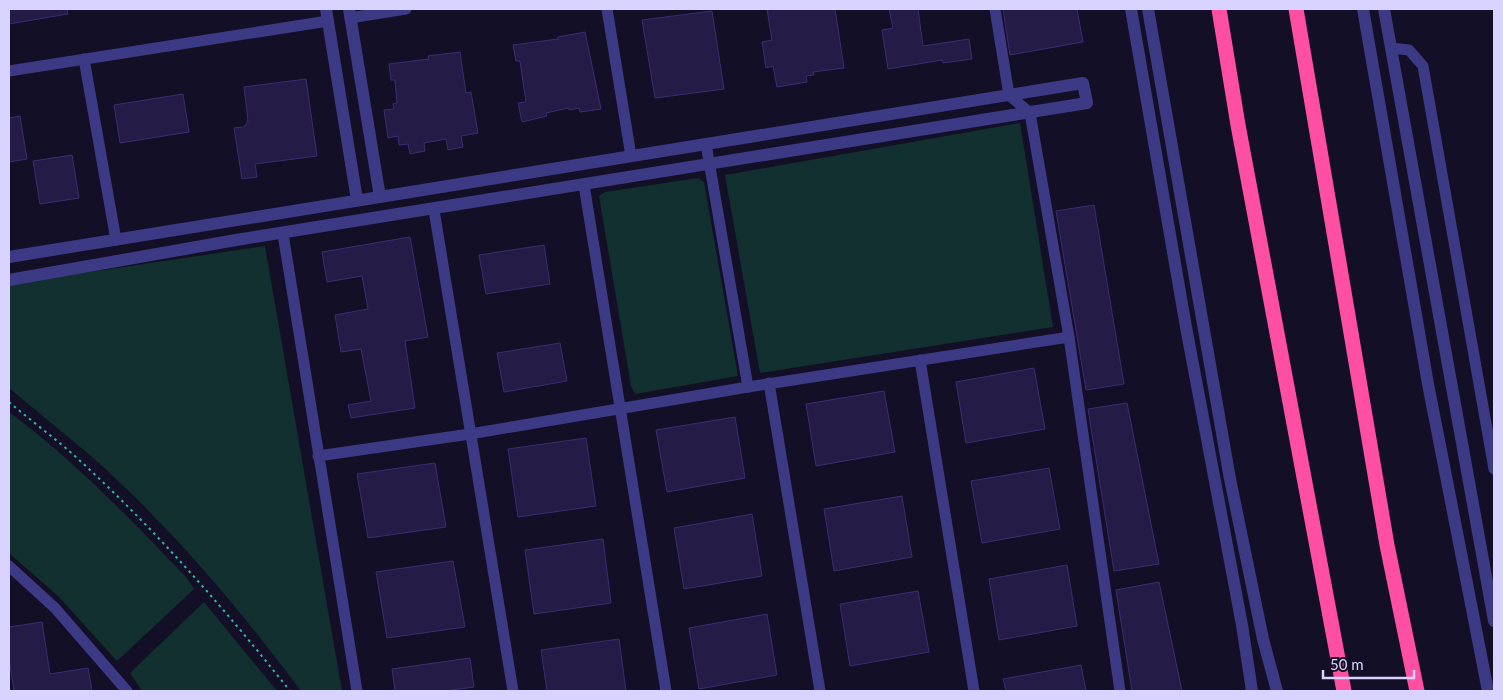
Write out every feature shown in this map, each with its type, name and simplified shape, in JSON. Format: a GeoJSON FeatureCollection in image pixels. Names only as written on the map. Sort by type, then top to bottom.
{"type":"FeatureCollection","features":[{"type":"Feature","properties":{"kind":"highway"},"geometry":{"type":"LineString","coordinates":[[1219,9],[1238,125],[1344,691]]}},
{"type":"Feature","properties":{"kind":"highway"},"geometry":{"type":"LineString","coordinates":[[1296,9],[1386,545],[1417,691]]}},
{"type":"Feature","properties":{"kind":"street"},"geometry":{"type":"LineString","coordinates":[[380,197],[350,13],[406,9]]}},
{"type":"Feature","properties":{"kind":"street"},"geometry":{"type":"LineString","coordinates":[[607,9],[631,156]]}},
{"type":"Feature","properties":{"kind":"street"},"geometry":{"type":"LineString","coordinates":[[995,9],[1009,95],[1030,113],[1069,337],[1120,691]]}},
{"type":"Feature","properties":{"kind":"street"},"geometry":{"type":"LineString","coordinates":[[1130,9],[1184,317],[1242,626],[1252,691]]}},
{"type":"Feature","properties":{"kind":"street"},"geometry":{"type":"LineString","coordinates":[[1148,9],[1230,479],[1263,639],[1277,691]]}},
{"type":"Feature","properties":{"kind":"street"},"geometry":{"type":"LineString","coordinates":[[1364,9],[1429,394],[1488,691]]}},
{"type":"Feature","properties":{"kind":"street"},"geometry":{"type":"LineString","coordinates":[[1384,9],[1494,621]]}},
{"type":"Feature","properties":{"kind":"street"},"geometry":{"type":"LineString","coordinates":[[9,71],[327,15],[357,200]]}},
{"type":"Feature","properties":{"kind":"street"},"geometry":{"type":"LineString","coordinates":[[1391,48],[1409,50],[1423,66],[1494,469]]}},
{"type":"Feature","properties":{"kind":"street"},"geometry":{"type":"LineString","coordinates":[[84,59],[116,240]]}},
{"type":"Feature","properties":{"kind":"street"},"geometry":{"type":"LineString","coordinates":[[9,257],[1083,83],[1088,103],[434,210],[236,240],[9,280]]}},
{"type":"Feature","properties":{"kind":"street"},"geometry":{"type":"LineString","coordinates":[[706,144],[748,387]]}},
{"type":"Feature","properties":{"kind":"street"},"geometry":{"type":"LineString","coordinates":[[584,185],[618,408],[666,691]]}},
{"type":"Feature","properties":{"kind":"street"},"geometry":{"type":"LineString","coordinates":[[434,210],[513,691]]}},
{"type":"Feature","properties":{"kind":"street"},"geometry":{"type":"LineString","coordinates":[[232,220],[236,240]]}},
{"type":"Feature","properties":{"kind":"street"},"geometry":{"type":"LineString","coordinates":[[283,234],[357,691]]}},
{"type":"Feature","properties":{"kind":"street"},"geometry":{"type":"LineString","coordinates":[[318,456],[470,434],[769,383],[1069,337]]}},
{"type":"Feature","properties":{"kind":"street"},"geometry":{"type":"LineString","coordinates":[[920,360],[974,691]]}},
{"type":"Feature","properties":{"kind":"street"},"geometry":{"type":"LineString","coordinates":[[769,383],[820,691]]}},
{"type":"Feature","properties":{"kind":"street"},"geometry":{"type":"LineString","coordinates":[[9,566],[56,608],[127,691]]}},
{"type":"Feature","properties":{"kind":"street"},"geometry":{"type":"LineString","coordinates":[[111,672],[114,691]]}},
{"type":"Feature","properties":{"kind":"path"},"geometry":{"type":"LineString","coordinates":[[9,402],[76,457],[159,536],[233,620],[290,691]]}},
{"type":"Feature","properties":{"kind":"green space"},"geometry":{"type":"Polygon","coordinates":[[[1020,123],[1053,327],[760,373],[725,175],[1020,123]]]}},
{"type":"Feature","properties":{"kind":"green space"},"geometry":{"type":"Polygon","coordinates":[[[698,178],[704,182],[738,376],[635,394],[631,386],[599,196],[605,192],[698,178]]]}},
{"type":"Feature","properties":{"kind":"green space"},"geometry":{"type":"Polygon","coordinates":[[[265,246],[342,691],[301,691],[228,598],[148,510],[91,456],[9,388],[9,284],[265,246]]]}},
{"type":"Feature","properties":{"kind":"green space"},"geometry":{"type":"Polygon","coordinates":[[[9,412],[33,430],[101,491],[186,577],[194,589],[117,661],[59,597],[9,553],[9,412]]]}},
{"type":"Feature","properties":{"kind":"green space"},"geometry":{"type":"Polygon","coordinates":[[[204,602],[277,691],[142,691],[130,673],[204,602]]]}},
{"type":"Feature","properties":{"kind":"building"},"geometry":{"type":"Polygon","coordinates":[[[9,9],[67,9],[68,14],[9,24],[9,9]]]}},
{"type":"Feature","properties":{"kind":"building"},"geometry":{"type":"Polygon","coordinates":[[[767,9],[835,9],[844,68],[813,72],[814,75],[806,76],[807,82],[777,87],[773,66],[766,68],[762,42],[772,40],[767,9]]]}},
{"type":"Feature","properties":{"kind":"building"},"geometry":{"type":"Polygon","coordinates":[[[889,9],[918,9],[923,46],[969,39],[972,59],[943,63],[942,60],[888,69],[882,30],[893,28],[889,9]]]}},
{"type":"Feature","properties":{"kind":"building"},"geometry":{"type":"Polygon","coordinates":[[[1003,9],[1077,9],[1083,42],[1010,55],[1003,9]]]}},
{"type":"Feature","properties":{"kind":"building"},"geometry":{"type":"Polygon","coordinates":[[[712,11],[724,89],[655,98],[642,20],[712,11]]]}},
{"type":"Feature","properties":{"kind":"building"},"geometry":{"type":"Polygon","coordinates":[[[585,32],[601,109],[580,112],[579,108],[569,110],[568,108],[546,113],[547,116],[522,122],[518,103],[526,102],[520,61],[516,61],[513,45],[558,39],[558,37],[585,32]]]}},
{"type":"Feature","properties":{"kind":"building"},"geometry":{"type":"Polygon","coordinates":[[[460,52],[466,93],[471,92],[478,133],[461,136],[463,147],[448,150],[446,139],[424,143],[425,151],[410,154],[408,144],[399,145],[398,136],[388,138],[384,110],[394,109],[393,104],[397,103],[395,80],[391,80],[389,64],[429,59],[428,56],[460,52]]]}},
{"type":"Feature","properties":{"kind":"building"},"geometry":{"type":"Polygon","coordinates":[[[306,79],[317,156],[255,164],[257,177],[242,179],[234,128],[244,127],[248,121],[244,87],[306,79]]]}},
{"type":"Feature","properties":{"kind":"building"},"geometry":{"type":"Polygon","coordinates":[[[183,94],[189,132],[120,143],[114,105],[183,94]]]}},
{"type":"Feature","properties":{"kind":"building"},"geometry":{"type":"Polygon","coordinates":[[[20,116],[27,159],[9,162],[9,118],[20,116]]]}},
{"type":"Feature","properties":{"kind":"building"},"geometry":{"type":"Polygon","coordinates":[[[72,155],[79,198],[40,204],[33,161],[72,155]]]}},
{"type":"Feature","properties":{"kind":"building"},"geometry":{"type":"Polygon","coordinates":[[[1094,205],[1124,384],[1086,390],[1056,211],[1094,205]]]}},
{"type":"Feature","properties":{"kind":"building"},"geometry":{"type":"Polygon","coordinates":[[[410,237],[428,337],[405,341],[415,408],[351,418],[348,405],[371,401],[361,349],[341,352],[335,315],[368,309],[362,276],[327,282],[322,252],[410,237]]]}},
{"type":"Feature","properties":{"kind":"building"},"geometry":{"type":"Polygon","coordinates":[[[544,245],[550,284],[486,294],[479,255],[544,245]]]}},
{"type":"Feature","properties":{"kind":"building"},"geometry":{"type":"Polygon","coordinates":[[[560,343],[567,381],[504,392],[497,353],[560,343]]]}},
{"type":"Feature","properties":{"kind":"building"},"geometry":{"type":"Polygon","coordinates":[[[1034,368],[1045,429],[966,443],[956,382],[1034,368]]]}},
{"type":"Feature","properties":{"kind":"building"},"geometry":{"type":"Polygon","coordinates":[[[884,391],[895,452],[816,466],[806,404],[884,391]]]}},
{"type":"Feature","properties":{"kind":"building"},"geometry":{"type":"Polygon","coordinates":[[[1127,403],[1159,564],[1114,571],[1088,409],[1127,403]]]}},
{"type":"Feature","properties":{"kind":"building"},"geometry":{"type":"Polygon","coordinates":[[[735,417],[745,478],[667,492],[656,430],[735,417]]]}},
{"type":"Feature","properties":{"kind":"building"},"geometry":{"type":"Polygon","coordinates":[[[586,438],[596,506],[518,517],[508,449],[586,438]]]}},
{"type":"Feature","properties":{"kind":"building"},"geometry":{"type":"Polygon","coordinates":[[[435,463],[446,527],[368,538],[357,474],[435,463]]]}},
{"type":"Feature","properties":{"kind":"building"},"geometry":{"type":"Polygon","coordinates":[[[1049,468],[1060,529],[982,543],[971,481],[1049,468]]]}},
{"type":"Feature","properties":{"kind":"building"},"geometry":{"type":"Polygon","coordinates":[[[902,496],[912,557],[834,571],[824,509],[902,496]]]}},
{"type":"Feature","properties":{"kind":"building"},"geometry":{"type":"Polygon","coordinates":[[[752,514],[762,576],[684,589],[674,528],[752,514]]]}},
{"type":"Feature","properties":{"kind":"building"},"geometry":{"type":"Polygon","coordinates":[[[603,539],[611,603],[534,614],[525,550],[603,539]]]}},
{"type":"Feature","properties":{"kind":"building"},"geometry":{"type":"Polygon","coordinates":[[[453,561],[465,627],[387,638],[376,572],[453,561]]]}},
{"type":"Feature","properties":{"kind":"building"},"geometry":{"type":"Polygon","coordinates":[[[1067,565],[1077,626],[999,640],[989,579],[1067,565]]]}},
{"type":"Feature","properties":{"kind":"building"},"geometry":{"type":"Polygon","coordinates":[[[1159,582],[1182,691],[1132,691],[1116,590],[1159,582]]]}},
{"type":"Feature","properties":{"kind":"building"},"geometry":{"type":"Polygon","coordinates":[[[918,591],[929,652],[850,666],[840,604],[918,591]]]}},
{"type":"Feature","properties":{"kind":"building"},"geometry":{"type":"Polygon","coordinates":[[[767,614],[777,675],[699,689],[689,628],[767,614]]]}},
{"type":"Feature","properties":{"kind":"building"},"geometry":{"type":"Polygon","coordinates":[[[42,622],[50,674],[88,668],[92,691],[14,691],[9,658],[9,627],[42,622]]]}},
{"type":"Feature","properties":{"kind":"building"},"geometry":{"type":"Polygon","coordinates":[[[619,639],[626,691],[547,691],[541,650],[619,639]]]}},
{"type":"Feature","properties":{"kind":"building"},"geometry":{"type":"Polygon","coordinates":[[[470,658],[474,687],[444,691],[395,691],[392,669],[470,658]]]}},
{"type":"Feature","properties":{"kind":"building"},"geometry":{"type":"Polygon","coordinates":[[[1081,665],[1086,691],[1006,691],[1003,679],[1081,665]]]}}]}
